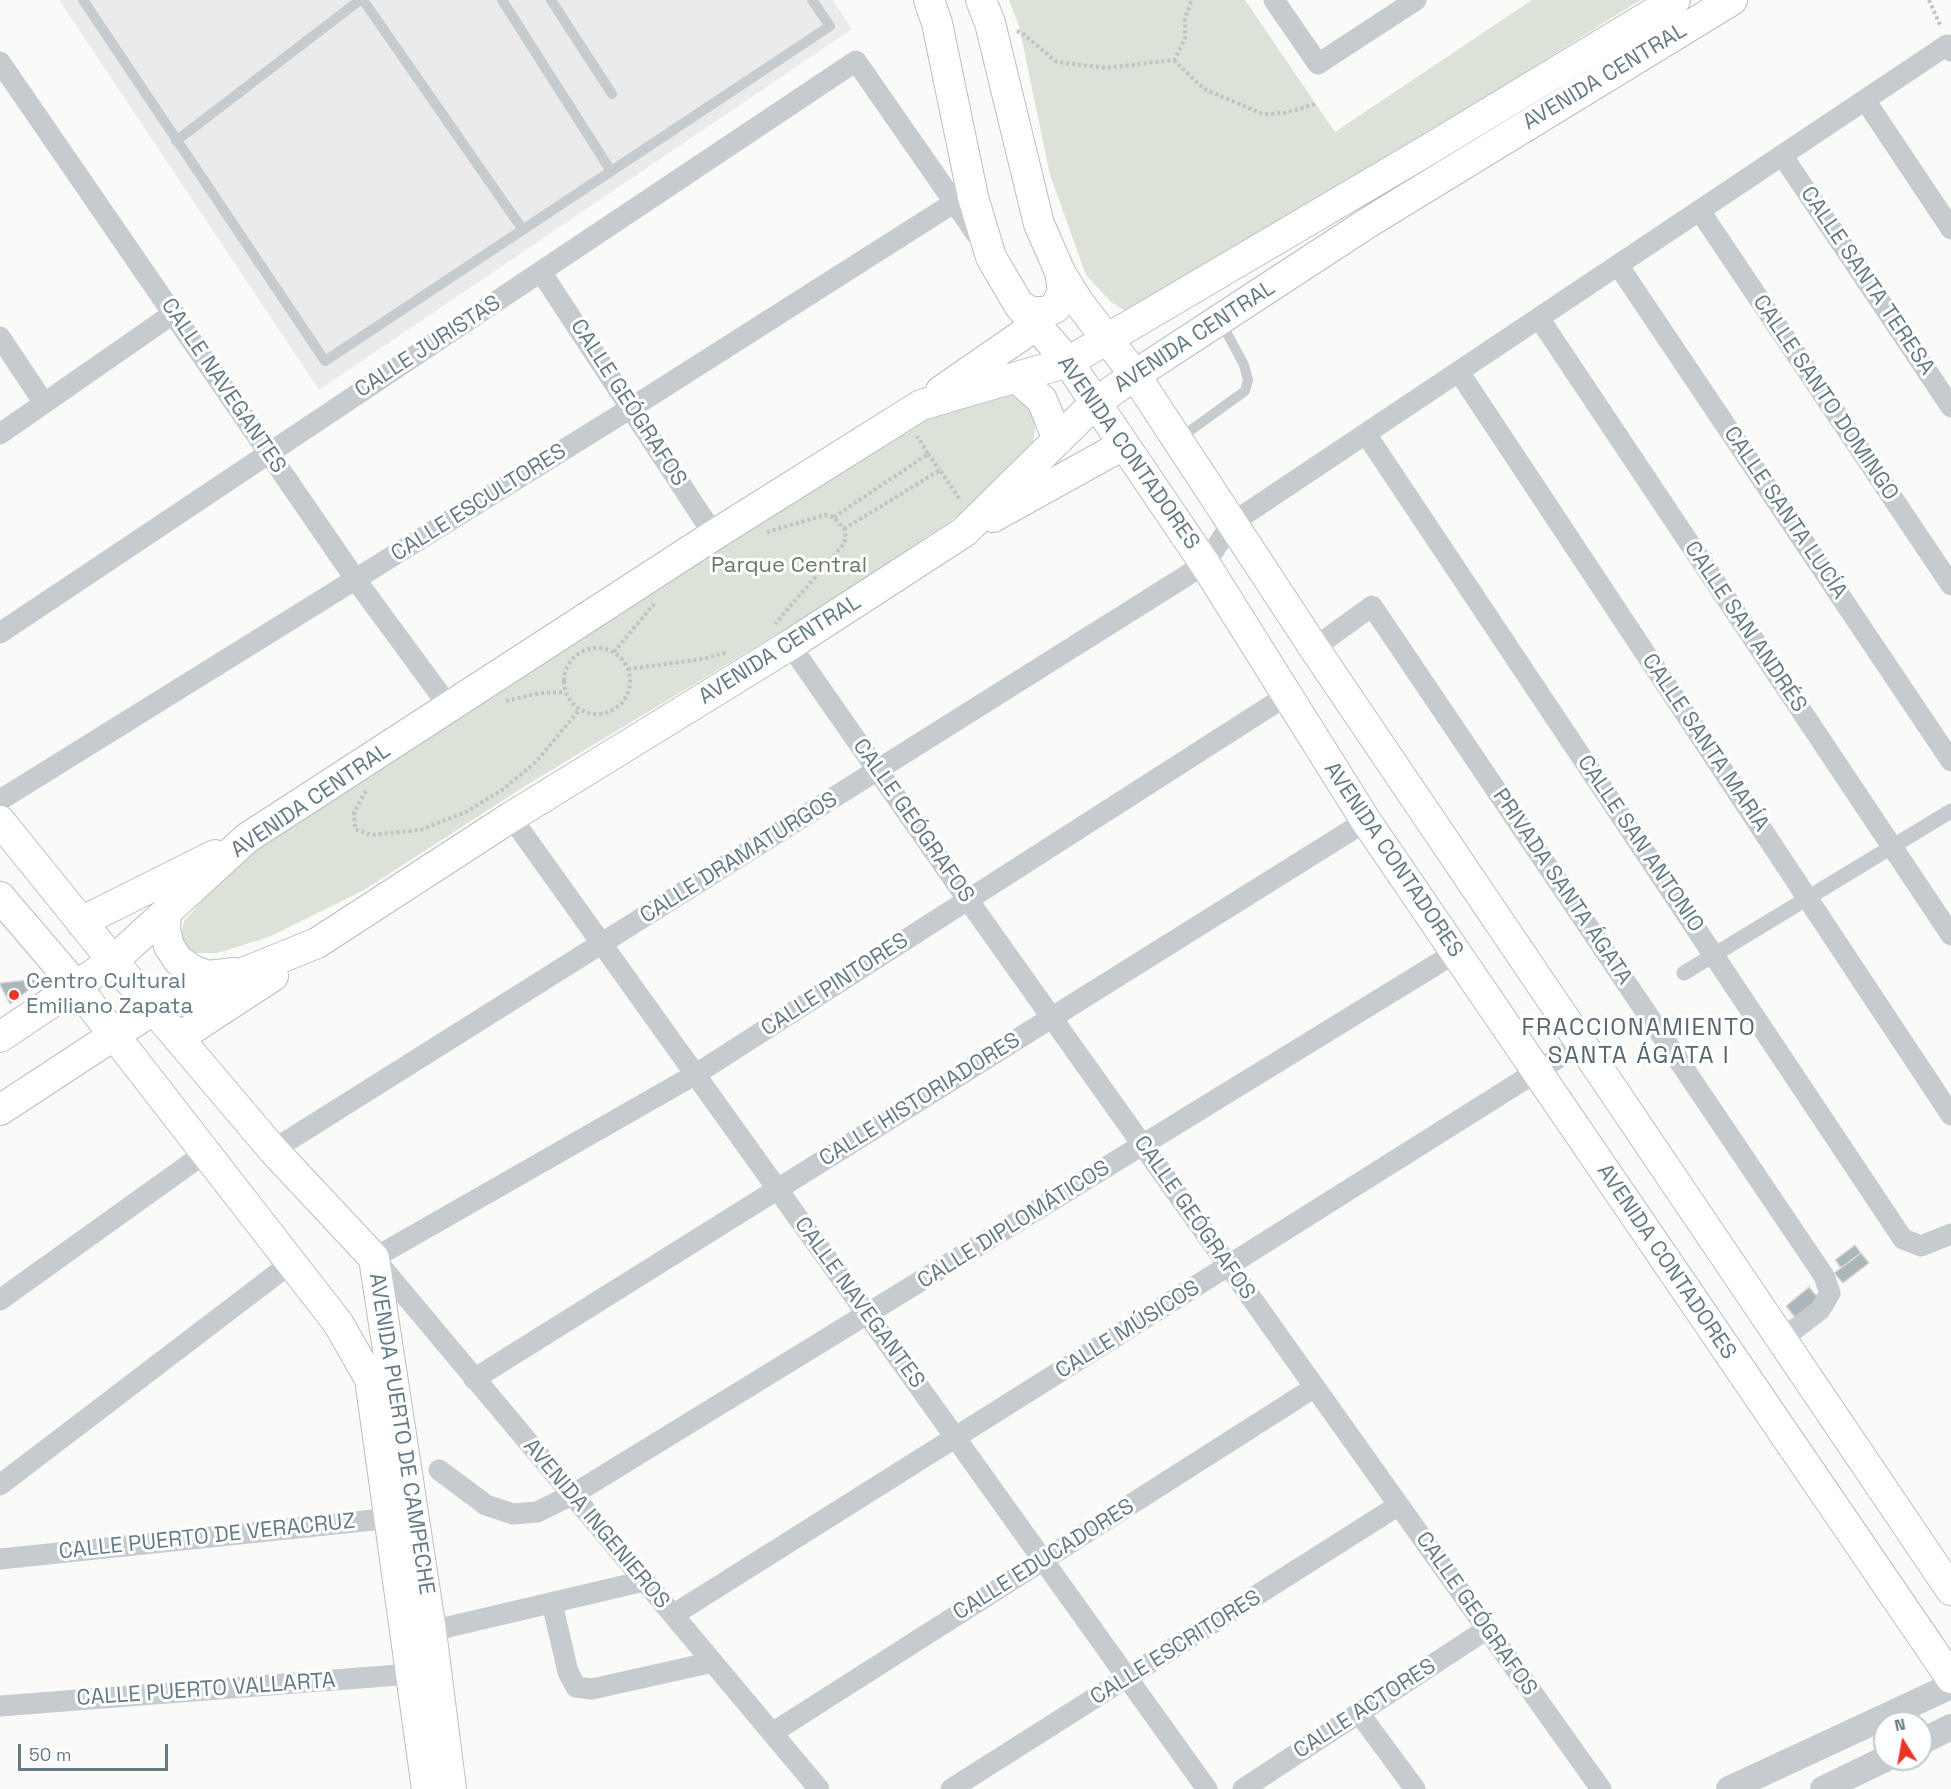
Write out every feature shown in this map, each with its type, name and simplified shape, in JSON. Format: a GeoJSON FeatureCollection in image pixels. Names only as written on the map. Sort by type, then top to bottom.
{"type":"FeatureCollection","features":[{"type":"Feature","properties":{"kind":"main road","name":"AVENIDA CONTADORES"},"geometry":{"type":"LineString","coordinates":[[929,0],[937,23],[973,197],[991,257],[1027,315],[1068,362],[1205,564],[1366,821],[1951,1678]]}},
{"type":"Feature","properties":{"kind":"main road","name":"AVENIDA CENTRAL"},"geometry":{"type":"LineString","coordinates":[[0,1036],[113,962],[247,838],[714,535],[914,410],[1068,362],[1431,148],[1675,0]]}},
{"type":"Feature","properties":{"kind":"main road","name":"AVENIDA CENTRAL"},"geometry":{"type":"LineString","coordinates":[[0,1110],[154,1009],[317,943],[511,817],[781,636],[970,526],[1095,403],[1135,375],[1369,222],[1732,0]]}},
{"type":"Feature","properties":{"kind":"main road","name":"AVENIDA CONTADORES"},"geometry":{"type":"LineString","coordinates":[[985,12],[1038,224],[1060,272],[1106,340],[1135,375],[1314,648],[1951,1590]]}},
{"type":"Feature","properties":{"kind":"main road"},"geometry":{"type":"LineString","coordinates":[[914,410],[1031,312],[1045,312],[1055,308],[1063,291],[1060,272]]}},
{"type":"Feature","properties":{"kind":"main road"},"geometry":{"type":"LineString","coordinates":[[1017,378],[1042,400],[1058,440]]}},
{"type":"Feature","properties":{"kind":"main road"},"geometry":{"type":"LineString","coordinates":[[970,526],[1128,452],[1137,439],[1147,434],[1158,430],[1177,440]]}},
{"type":"Feature","properties":{"kind":"main road","name":"AVENIDA PUERTO DE CAMPECHE"},"geometry":{"type":"LineString","coordinates":[[0,821],[113,962],[273,1150],[374,1258],[402,1517],[411,1674],[427,1789]]}},
{"type":"Feature","properties":{"kind":"main road"},"geometry":{"type":"LineString","coordinates":[[81,922],[247,838]]}},
{"type":"Feature","properties":{"kind":"main road","name":"AVENIDA PUERTO DE CAMPECHE"},"geometry":{"type":"LineString","coordinates":[[0,897],[76,986],[338,1323],[370,1379],[431,1631],[451,1789]]}},
{"type":"Feature","properties":{"kind":"main road"},"geometry":{"type":"LineString","coordinates":[[166,913],[165,930],[169,946],[178,960],[192,970],[208,976],[255,969]]}},
{"type":"Feature","properties":{"kind":"main road"},"geometry":{"type":"LineString","coordinates":[[178,1038],[298,960],[317,943]]}},
{"type":"Feature","properties":{"kind":"street"},"geometry":{"type":"LineString","coordinates":[[1274,0],[1318,64],[1392,6],[1416,0]]}},
{"type":"Feature","properties":{"kind":"street"},"geometry":{"type":"LineString","coordinates":[[1205,564],[1232,523],[1865,100],[1949,48]]}},
{"type":"Feature","properties":{"kind":"street","name":"CALLE JURISTAS"},"geometry":{"type":"LineString","coordinates":[[0,633],[856,61],[955,202]]}},
{"type":"Feature","properties":{"kind":"street","name":"CALLE NAVEGANTES"},"geometry":{"type":"LineString","coordinates":[[0,62],[356,580],[450,708]]}},
{"type":"Feature","properties":{"kind":"street"},"geometry":{"type":"LineString","coordinates":[[1865,100],[1951,229]]}},
{"type":"Feature","properties":{"kind":"street","name":"CALLE SANTA TERESA"},"geometry":{"type":"LineString","coordinates":[[1782,155],[1951,407]]}},
{"type":"Feature","properties":{"kind":"street"},"geometry":{"type":"LineString","coordinates":[[955,202],[991,257]]}},
{"type":"Feature","properties":{"kind":"street","name":"CALLE ESCULTORES"},"geometry":{"type":"LineString","coordinates":[[0,800],[632,408],[955,202]]}},
{"type":"Feature","properties":{"kind":"street","name":"CALLE SANTO DOMINGO"},"geometry":{"type":"LineString","coordinates":[[1700,211],[1951,585]]}},
{"type":"Feature","properties":{"kind":"street","name":"CALLE SANTA LUCÍA"},"geometry":{"type":"LineString","coordinates":[[1618,265],[1951,761]]}},
{"type":"Feature","properties":{"kind":"street","name":"CALLE GEÓGRAFOS"},"geometry":{"type":"LineString","coordinates":[[541,272],[714,535]]}},
{"type":"Feature","properties":{"kind":"street"},"geometry":{"type":"LineString","coordinates":[[0,434],[174,313]]}},
{"type":"Feature","properties":{"kind":"street","name":"CALLE SAN ANDRÉS"},"geometry":{"type":"LineString","coordinates":[[1539,318],[1951,935]]}},
{"type":"Feature","properties":{"kind":"street"},"geometry":{"type":"LineString","coordinates":[[0,337],[45,403]]}},
{"type":"Feature","properties":{"kind":"street","name":"CALLE SANTA MARÍA"},"geometry":{"type":"LineString","coordinates":[[1459,372],[1951,1114]]}},
{"type":"Feature","properties":{"kind":"street","name":"CALLE SAN ANTONIO"},"geometry":{"type":"LineString","coordinates":[[1366,434],[1903,1239],[1921,1246],[1951,1234]]}},
{"type":"Feature","properties":{"kind":"street","name":"CALLE DRAMATURGOS"},"geometry":{"type":"LineString","coordinates":[[273,1150],[1205,564]]}},
{"type":"Feature","properties":{"kind":"street","name":"PRIVADA SANTA ÁGATA"},"geometry":{"type":"LineString","coordinates":[[1314,648],[1372,606],[1824,1276],[1830,1293],[1820,1310],[1782,1339]]}},
{"type":"Feature","properties":{"kind":"street","name":"CALLE GEÓGRAFOS"},"geometry":{"type":"LineString","coordinates":[[781,636],[1601,1789]]}},
{"type":"Feature","properties":{"kind":"street","name":"CALLE PINTORES"},"geometry":{"type":"LineString","coordinates":[[374,1258],[696,1074],[1286,696]]}},
{"type":"Feature","properties":{"kind":"street"},"geometry":{"type":"LineString","coordinates":[[1684,973],[1951,811]]}},
{"type":"Feature","properties":{"kind":"street","name":"CALLE NAVEGANTES"},"geometry":{"type":"LineString","coordinates":[[511,817],[1206,1789]]}},
{"type":"Feature","properties":{"kind":"street","name":"CALLE HISTORIADORES"},"geometry":{"type":"LineString","coordinates":[[474,1379],[1366,821]]}},
{"type":"Feature","properties":{"kind":"street","name":"CALLE DIPLOMÁTICOS"},"geometry":{"type":"LineString","coordinates":[[439,1470],[486,1505],[513,1514],[537,1512],[572,1495],[1455,953]]}},
{"type":"Feature","properties":{"kind":"street","name":"CALLE MÚSICOS"},"geometry":{"type":"LineString","coordinates":[[673,1615],[1582,1044]]}},
{"type":"Feature","properties":{"kind":"street"},"geometry":{"type":"LineString","coordinates":[[0,1300],[205,1153]]}},
{"type":"Feature","properties":{"kind":"street","name":"AVENIDA INGENIEROS"},"geometry":{"type":"LineString","coordinates":[[374,1258],[819,1789]]}},
{"type":"Feature","properties":{"kind":"street"},"geometry":{"type":"LineString","coordinates":[[0,1485],[291,1263]]}},
{"type":"Feature","properties":{"kind":"street","name":"CALLE EDUCADORES"},"geometry":{"type":"LineString","coordinates":[[772,1733],[1315,1387]]}},
{"type":"Feature","properties":{"kind":"street","name":"CALLE ESCRITORES"},"geometry":{"type":"LineString","coordinates":[[951,1789],[1399,1505]]}},
{"type":"Feature","properties":{"kind":"street","name":"CALLE PUERTO DE VERACRUZ"},"geometry":{"type":"LineString","coordinates":[[0,1559],[402,1517]]}},
{"type":"Feature","properties":{"kind":"street"},"geometry":{"type":"LineString","coordinates":[[431,1631],[644,1581]]}},
{"type":"Feature","properties":{"kind":"street"},"geometry":{"type":"LineString","coordinates":[[552,1603],[568,1672],[576,1687],[592,1689],[712,1662]]}},
{"type":"Feature","properties":{"kind":"street","name":"CALLE ACTORES"},"geometry":{"type":"LineString","coordinates":[[1243,1789],[1488,1629]]}},
{"type":"Feature","properties":{"kind":"street","name":"CALLE PUERTO VALLARTA"},"geometry":{"type":"LineString","coordinates":[[0,1706],[411,1674]]}},
{"type":"Feature","properties":{"kind":"street"},"geometry":{"type":"LineString","coordinates":[[1729,1789],[1951,1686]]}},
{"type":"Feature","properties":{"kind":"street"},"geometry":{"type":"LineString","coordinates":[[1359,1713],[1415,1789]]}},
{"type":"Feature","properties":{"kind":"street"},"geometry":{"type":"LineString","coordinates":[[1933,1736],[1951,1727]]}},
{"type":"Feature","properties":{"kind":"street"},"geometry":{"type":"LineString","coordinates":[[1823,1789],[1873,1765]]}},
{"type":"Feature","properties":{"kind":"lane"},"geometry":{"type":"LineString","coordinates":[[83,0],[325,361],[830,26],[812,0]]}},
{"type":"Feature","properties":{"kind":"lane"},"geometry":{"type":"LineString","coordinates":[[176,141],[362,0],[523,230]]}},
{"type":"Feature","properties":{"kind":"lane"},"geometry":{"type":"LineString","coordinates":[[502,0],[611,171]]}},
{"type":"Feature","properties":{"kind":"lane"},"geometry":{"type":"LineString","coordinates":[[551,0],[612,94]]}},
{"type":"Feature","properties":{"kind":"lane"},"geometry":{"type":"LineString","coordinates":[[1177,440],[1245,391],[1248,380],[1244,365],[1220,320]]}},
{"type":"Feature","properties":{"kind":"path"},"geometry":{"type":"LineString","coordinates":[[1174,60],[1185,39],[1185,18],[1192,0]]}},
{"type":"Feature","properties":{"kind":"path"},"geometry":{"type":"LineString","coordinates":[[1929,0],[1949,48]]}},
{"type":"Feature","properties":{"kind":"path"},"geometry":{"type":"LineString","coordinates":[[985,12],[1023,33],[1056,62],[1106,68],[1174,60]]}},
{"type":"Feature","properties":{"kind":"path"},"geometry":{"type":"LineString","coordinates":[[1174,60],[1204,89],[1263,114],[1285,113],[1315,104]]}},
{"type":"Feature","properties":{"kind":"path"},"geometry":{"type":"LineString","coordinates":[[914,410],[928,454],[940,470],[970,526]]}},
{"type":"Feature","properties":{"kind":"path"},"geometry":{"type":"LineString","coordinates":[[834,517],[928,454]]}},
{"type":"Feature","properties":{"kind":"path"},"geometry":{"type":"LineString","coordinates":[[844,530],[940,470]]}},
{"type":"Feature","properties":{"kind":"path"},"geometry":{"type":"LineString","coordinates":[[758,535],[825,515],[834,517],[844,530],[843,545],[781,636]]}},
{"type":"Feature","properties":{"kind":"path"},"geometry":{"type":"LineString","coordinates":[[614,652],[661,596]]}},
{"type":"Feature","properties":{"kind":"path"},"geometry":{"type":"LineString","coordinates":[[591,648],[614,652],[628,669],[630,681],[628,692],[613,710],[590,714],[579,710],[565,692],[563,680],[571,659],[580,651],[591,648]]}},
{"type":"Feature","properties":{"kind":"path"},"geometry":{"type":"LineString","coordinates":[[628,669],[703,659],[738,648]]}},
{"type":"Feature","properties":{"kind":"path"},"geometry":{"type":"LineString","coordinates":[[355,829],[371,835],[420,830],[466,812],[502,790],[536,762],[579,710]]}},
{"type":"Feature","properties":{"kind":"shaded area"},"geometry":{"type":"Polygon","coordinates":[[[59,0],[833,0],[852,29],[319,390],[59,0]]]}},
{"type":"Feature","properties":{"kind":"green space"},"geometry":{"type":"Polygon","coordinates":[[[1009,0],[1245,0],[1335,132],[1532,0],[1640,0],[1136,318],[1111,302],[1086,275],[1050,175],[1019,26],[1009,0]]]}},
{"type":"Feature","properties":{"kind":"green space","name":"Parque Central"},"geometry":{"type":"Polygon","coordinates":[[[1011,392],[1031,408],[1035,428],[1033,443],[1006,474],[965,511],[819,609],[530,783],[364,890],[269,937],[217,953],[193,953],[185,944],[181,936],[184,921],[229,871],[285,819],[921,420],[1011,392]]]}},
{"type":"Feature","properties":{"kind":"building","name":"Centro Cultural Emiliano Zapata"},"geometry":{"type":"Polygon","coordinates":[[[45,978],[10,1004],[0,985],[0,983],[45,978]]]}},
{"type":"Feature","properties":{"kind":"building"},"geometry":{"type":"Polygon","coordinates":[[[1855,1245],[1861,1253],[1841,1268],[1835,1260],[1855,1245]]]}},
{"type":"Feature","properties":{"kind":"building"},"geometry":{"type":"Polygon","coordinates":[[[1861,1253],[1869,1263],[1843,1283],[1834,1273],[1861,1253]]]}},
{"type":"Feature","properties":{"kind":"building"},"geometry":{"type":"Polygon","coordinates":[[[1809,1287],[1821,1301],[1797,1320],[1786,1306],[1809,1287]]]}},
{"type":"Feature","properties":{"kind":"place","name":"Centro Cultural Emiliano Zapata"},"geometry":{"type":"Point","coordinates":[14,995]}},
{"type":"Feature","properties":{"kind":"district","name":"FRACCIONAMIENTO SANTA ÁGATA I"},"geometry":{"type":"Point","coordinates":[1639,1042]}}]}
